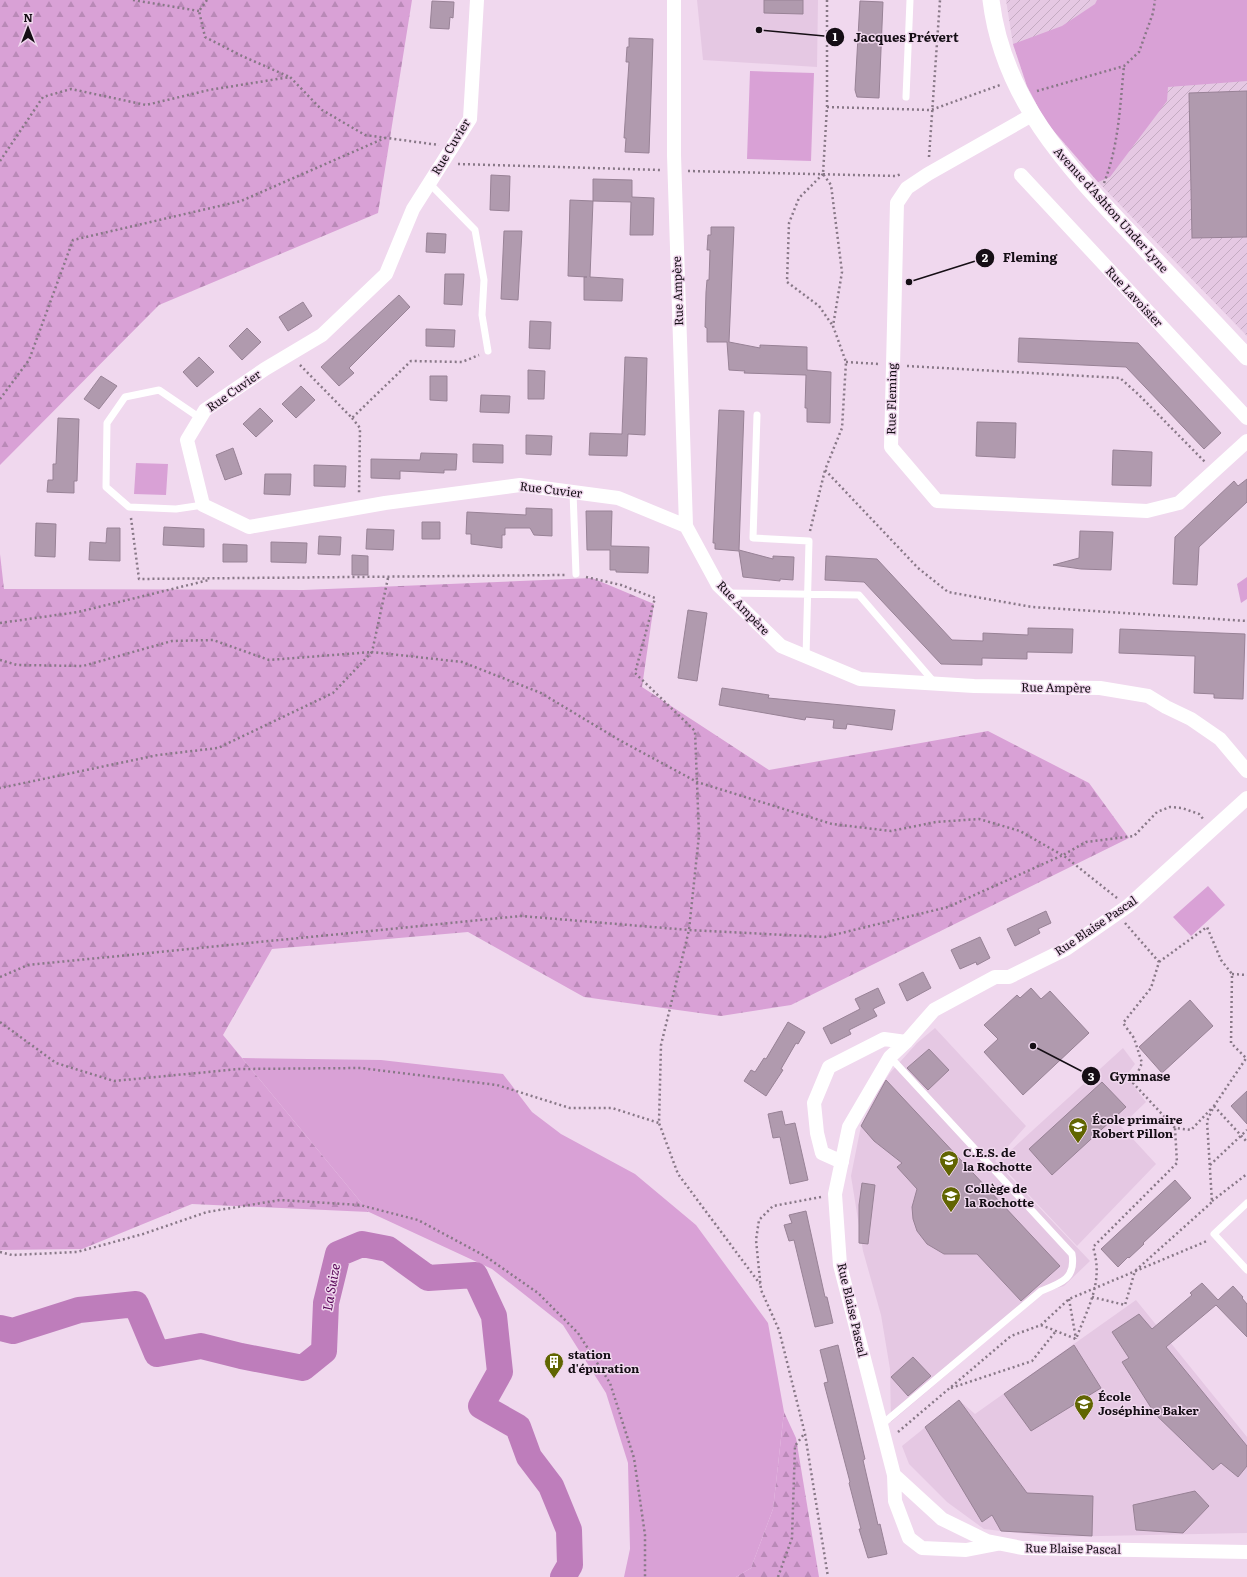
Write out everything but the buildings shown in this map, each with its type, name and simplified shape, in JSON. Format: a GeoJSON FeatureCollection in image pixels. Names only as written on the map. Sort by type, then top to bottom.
{"type":"FeatureCollection","features":[{"type":"Feature","properties":{"kind":"street","name":"Rue Cuvier"},"geometry":{"type":"LineString","coordinates":[[477,0],[470,119],[412,209],[386,274],[322,335],[290,354],[205,410],[187,440],[203,505],[248,526],[358,508],[520,485],[618,498],[686,526]]}},
{"type":"Feature","properties":{"kind":"street","name":"Rue Ampère"},"geometry":{"type":"LineString","coordinates":[[674,0],[674,155],[686,526],[718,585],[781,646],[860,680],[936,684],[1100,688],[1148,696],[1166,707],[1191,719],[1220,739],[1247,771]]}},
{"type":"Feature","properties":{"kind":"street","name":"Avenue d'Ashton Under Lyne"},"geometry":{"type":"LineString","coordinates":[[991,0],[1005,62],[1032,115],[1059,155],[1247,357]]}},
{"type":"Feature","properties":{"kind":"street","name":"Rue Fleming"},"geometry":{"type":"LineString","coordinates":[[1032,115],[928,174],[907,188],[897,203],[891,447],[937,501],[1147,511],[1179,503],[1247,441]]}},
{"type":"Feature","properties":{"kind":"street","name":"Rue Lavoisier"},"geometry":{"type":"LineString","coordinates":[[1021,175],[1247,418]]}},
{"type":"Feature","properties":{"kind":"street","name":"Rue Blaise Pascal"},"geometry":{"type":"LineString","coordinates":[[1247,798],[1122,910],[1066,949],[1009,977],[994,978],[934,1010],[906,1042],[890,1057],[849,1127],[835,1194],[840,1265],[880,1426],[894,1475],[942,1519],[988,1541],[1022,1548],[1247,1552]]}},
{"type":"Feature","properties":{"kind":"street"},"geometry":{"type":"LineString","coordinates":[[842,1162],[822,1153],[817,1133],[814,1103],[829,1067],[884,1039],[906,1042]]}},
{"type":"Feature","properties":{"kind":"street"},"geometry":{"type":"LineString","coordinates":[[894,1475],[895,1500],[909,1538],[922,1548],[966,1550],[999,1544]]}},
{"type":"Feature","properties":{"kind":"lane"},"geometry":{"type":"LineString","coordinates":[[906,97],[910,0]]}},
{"type":"Feature","properties":{"kind":"lane"},"geometry":{"type":"LineString","coordinates":[[429,183],[475,230],[484,280],[482,315],[488,351]]}},
{"type":"Feature","properties":{"kind":"lane"},"geometry":{"type":"LineString","coordinates":[[200,418],[159,390],[125,397],[107,423],[106,487],[129,507],[176,509],[203,505]]}},
{"type":"Feature","properties":{"kind":"lane"},"geometry":{"type":"LineString","coordinates":[[757,415],[753,538],[809,541],[806,657]]}},
{"type":"Feature","properties":{"kind":"lane"},"geometry":{"type":"LineString","coordinates":[[573,492],[576,574]]}},
{"type":"Feature","properties":{"kind":"lane"},"geometry":{"type":"LineString","coordinates":[[726,593],[858,595],[936,684]]}},
{"type":"Feature","properties":{"kind":"lane"},"geometry":{"type":"LineString","coordinates":[[880,1426],[1042,1291],[1068,1277],[1072,1272],[1074,1263],[1072,1254],[890,1057]]}},
{"type":"Feature","properties":{"kind":"lane"},"geometry":{"type":"LineString","coordinates":[[1247,1203],[1214,1234],[1247,1270]]}},
{"type":"Feature","properties":{"kind":"path"},"geometry":{"type":"LineString","coordinates":[[133,0],[199,11]]}},
{"type":"Feature","properties":{"kind":"path"},"geometry":{"type":"LineString","coordinates":[[207,0],[199,11],[205,37],[242,56],[290,77],[322,110],[365,135],[452,147]]}},
{"type":"Feature","properties":{"kind":"path"},"geometry":{"type":"LineString","coordinates":[[827,0],[827,107],[823,174],[830,185],[842,272],[833,326]]}},
{"type":"Feature","properties":{"kind":"path"},"geometry":{"type":"LineString","coordinates":[[928,174],[931,110],[940,0]]}},
{"type":"Feature","properties":{"kind":"path"},"geometry":{"type":"LineString","coordinates":[[827,107],[931,110],[1013,80],[1036,92],[1124,66],[1138,52],[1153,12],[1155,0]]}},
{"type":"Feature","properties":{"kind":"path"},"geometry":{"type":"LineString","coordinates":[[1098,198],[1111,164],[1117,133],[1124,66]]}},
{"type":"Feature","properties":{"kind":"path"},"geometry":{"type":"LineString","coordinates":[[0,161],[43,97],[71,89],[146,105],[209,90],[290,77]]}},
{"type":"Feature","properties":{"kind":"path"},"geometry":{"type":"LineString","coordinates":[[0,399],[29,360],[73,240],[241,201],[385,138]]}},
{"type":"Feature","properties":{"kind":"path"},"geometry":{"type":"LineString","coordinates":[[809,541],[810,531],[825,470],[842,428],[846,362],[833,326],[819,306],[787,282],[789,223],[799,198],[823,174]]}},
{"type":"Feature","properties":{"kind":"path"},"geometry":{"type":"LineString","coordinates":[[352,418],[411,361],[462,362],[488,351]]}},
{"type":"Feature","properties":{"kind":"path"},"geometry":{"type":"LineString","coordinates":[[290,354],[360,428],[358,508]]}},
{"type":"Feature","properties":{"kind":"path"},"geometry":{"type":"LineString","coordinates":[[846,362],[1120,378],[1138,394],[1214,472]]}},
{"type":"Feature","properties":{"kind":"path"},"geometry":{"type":"LineString","coordinates":[[825,470],[918,568],[948,592],[1032,607],[1247,621]]}},
{"type":"Feature","properties":{"kind":"path"},"geometry":{"type":"LineString","coordinates":[[129,507],[139,579],[388,578],[554,576],[576,574],[621,585],[655,598],[635,673],[695,731],[699,835],[689,930],[661,1045],[659,1123],[678,1174],[760,1284]]}},
{"type":"Feature","properties":{"kind":"path"},"geometry":{"type":"LineString","coordinates":[[0,788],[158,755],[218,748],[334,693],[372,652],[388,578]]}},
{"type":"Feature","properties":{"kind":"path"},"geometry":{"type":"LineString","coordinates":[[0,623],[78,612],[214,579]]}},
{"type":"Feature","properties":{"kind":"path"},"geometry":{"type":"LineString","coordinates":[[0,660],[17,665],[83,666],[172,641],[213,640],[269,660],[372,652],[462,662],[541,693],[621,741],[697,782],[832,824],[891,831],[936,822],[979,819],[1020,831],[1063,855],[1122,910],[1160,962]]}},
{"type":"Feature","properties":{"kind":"path"},"geometry":{"type":"LineString","coordinates":[[0,977],[28,964],[521,916],[689,930],[825,937],[948,907],[1063,855],[1086,842],[1134,836],[1157,812],[1170,808],[1182,808],[1199,814],[1213,829]]}},
{"type":"Feature","properties":{"kind":"path"},"geometry":{"type":"LineString","coordinates":[[1076,1339],[1096,1287],[1096,1258],[1093,1247],[1177,1163],[1175,1128],[1134,1083],[1142,1064],[1134,1038],[1122,1023],[1151,988],[1160,962],[1207,927],[1221,960],[1232,974],[1230,1043],[1247,1057],[1214,1106],[1207,1121],[1212,1202]]}},
{"type":"Feature","properties":{"kind":"path"},"geometry":{"type":"LineString","coordinates":[[1232,974],[1247,975]]}},
{"type":"Feature","properties":{"kind":"path"},"geometry":{"type":"LineString","coordinates":[[0,1022],[56,1063],[114,1081],[239,1069],[361,1068],[497,1086],[570,1108],[612,1108],[659,1123]]}},
{"type":"Feature","properties":{"kind":"path"},"geometry":{"type":"LineString","coordinates":[[1175,1128],[1191,1130],[1214,1106]]}},
{"type":"Feature","properties":{"kind":"path"},"geometry":{"type":"LineString","coordinates":[[1214,1106],[1247,1142]]}},
{"type":"Feature","properties":{"kind":"path"},"geometry":{"type":"LineString","coordinates":[[1209,1165],[1247,1130]]}},
{"type":"Feature","properties":{"kind":"path"},"geometry":{"type":"LineString","coordinates":[[1092,1297],[1125,1305],[1135,1271],[1212,1202],[1247,1174]]}},
{"type":"Feature","properties":{"kind":"path"},"geometry":{"type":"LineString","coordinates":[[828,1577],[804,1434],[779,1330],[761,1290],[756,1240],[759,1220],[773,1206],[835,1194]]}},
{"type":"Feature","properties":{"kind":"path"},"geometry":{"type":"LineString","coordinates":[[0,1252],[12,1255],[76,1252],[143,1234],[208,1212],[280,1200],[360,1205],[418,1220],[485,1256],[538,1293],[578,1333],[610,1383],[634,1458],[645,1535],[645,1577]]}},
{"type":"Feature","properties":{"kind":"path"},"geometry":{"type":"LineString","coordinates":[[885,1443],[1011,1336],[1041,1325],[1069,1299],[1217,1237]]}},
{"type":"Feature","properties":{"kind":"path"},"geometry":{"type":"LineString","coordinates":[[1069,1299],[1076,1339]]}},
{"type":"Feature","properties":{"kind":"path"},"geometry":{"type":"LineString","coordinates":[[1041,1325],[1076,1339]]}},
{"type":"Feature","properties":{"kind":"path"},"geometry":{"type":"LineString","coordinates":[[950,1388],[1032,1360],[1056,1332]]}},
{"type":"Feature","properties":{"kind":"path"},"geometry":{"type":"LineString","coordinates":[[778,1577],[792,1538],[794,1446],[804,1434]]}},
{"type":"Feature","properties":{"kind":"shaded area"},"geometry":{"type":"Polygon","coordinates":[[[697,0],[818,0],[817,67],[703,60],[697,0]]]}},
{"type":"Feature","properties":{"kind":"shaded area"},"geometry":{"type":"Polygon","coordinates":[[[1006,0],[1247,0],[1247,336],[1098,182],[1046,122],[1027,86],[1013,44],[1006,0]]]}},
{"type":"Feature","properties":{"kind":"shaded area","name":"Collège de la Rochotte"},"geometry":{"type":"Polygon","coordinates":[[[935,1028],[1026,1126],[995,1161],[1090,1261],[1064,1286],[1044,1292],[891,1422],[890,1369],[881,1315],[863,1251],[851,1176],[861,1126],[877,1092],[890,1073],[917,1043],[935,1028]]]}},
{"type":"Feature","properties":{"kind":"shaded area","name":"École primaire Robert Pillon"},"geometry":{"type":"Polygon","coordinates":[[[1123,1048],[1135,1064],[1126,1076],[1146,1102],[1121,1126],[1156,1164],[1077,1246],[998,1162],[1123,1048]]]}},
{"type":"Feature","properties":{"kind":"shaded area","name":"École Joséphine Baker"},"geometry":{"type":"Polygon","coordinates":[[[1136,1300],[1247,1437],[1247,1533],[1052,1537],[984,1529],[947,1502],[909,1464],[902,1446],[959,1400],[975,1414],[1136,1300]]]}},
{"type":"Feature","properties":{"kind":"green space"},"geometry":{"type":"Polygon","coordinates":[[[0,0],[412,0],[378,213],[159,305],[0,465],[0,0]]]}},
{"type":"Feature","properties":{"kind":"green space"},"geometry":{"type":"Polygon","coordinates":[[[1097,0],[1247,0],[1247,81],[1168,87],[1167,101],[1110,177],[1098,182],[1046,122],[1027,86],[1013,44],[1062,26],[1095,4],[1097,0]]]}},
{"type":"Feature","properties":{"kind":"green space"},"geometry":{"type":"Polygon","coordinates":[[[750,71],[814,73],[811,161],[747,159],[750,71]]]}},
{"type":"Feature","properties":{"kind":"green space"},"geometry":{"type":"Polygon","coordinates":[[[136,463],[168,464],[166,495],[134,494],[136,463]]]}},
{"type":"Feature","properties":{"kind":"green space"},"geometry":{"type":"Polygon","coordinates":[[[0,554],[4,589],[303,590],[592,578],[654,604],[642,687],[769,770],[988,731],[1089,783],[1129,838],[791,1005],[721,1016],[584,997],[468,932],[272,949],[223,1035],[369,1212],[192,1204],[82,1249],[0,1250],[0,554]]]}},
{"type":"Feature","properties":{"kind":"green space"},"geometry":{"type":"Polygon","coordinates":[[[1247,577],[1247,599],[1241,603],[1237,584],[1247,577]]]}},
{"type":"Feature","properties":{"kind":"green space"},"geometry":{"type":"Polygon","coordinates":[[[1208,886],[1225,905],[1191,936],[1173,917],[1208,886]]]}},
{"type":"Feature","properties":{"kind":"green space"},"geometry":{"type":"Polygon","coordinates":[[[242,1058],[381,1060],[503,1074],[532,1112],[561,1134],[635,1174],[696,1225],[768,1323],[784,1412],[773,1509],[751,1568],[736,1577],[624,1577],[630,1549],[628,1463],[606,1393],[563,1325],[492,1269],[369,1212],[242,1058]]]}},
{"type":"Feature","properties":{"kind":"green space"},"geometry":{"type":"Polygon","coordinates":[[[784,1412],[796,1438],[819,1577],[736,1577],[751,1568],[773,1509],[784,1412]]]}},
{"type":"Feature","properties":{"kind":"waterway","name":"La Suize"},"geometry":{"type":"LineString","coordinates":[[0,1328],[13,1331],[79,1310],[136,1304],[157,1354],[201,1346],[241,1356],[303,1368],[324,1351],[326,1303],[338,1254],[362,1244],[388,1249],[428,1278],[475,1275],[494,1316],[500,1372],[481,1406],[518,1427],[529,1457],[551,1486],[569,1530],[570,1565],[563,1577]]}},
{"type":"Feature","properties":{"kind":"place","name":"Jacques Prévert"},"geometry":{"type":"Point","coordinates":[759,30]}},
{"type":"Feature","properties":{"kind":"place","name":"Fleming"},"geometry":{"type":"Point","coordinates":[909,282]}},
{"type":"Feature","properties":{"kind":"place","name":"Gymnase"},"geometry":{"type":"Point","coordinates":[1033,1046]}},
{"type":"Feature","properties":{"kind":"place","name":"École primaire Robert Pillon"},"geometry":{"type":"Point","coordinates":[1078,1144]}},
{"type":"Feature","properties":{"kind":"place","name":"C.E.S. de la Rochotte"},"geometry":{"type":"Point","coordinates":[949,1177]}},
{"type":"Feature","properties":{"kind":"place","name":"Collège de la Rochotte"},"geometry":{"type":"Point","coordinates":[951,1213]}},
{"type":"Feature","properties":{"kind":"place","name":"station d'épuration"},"geometry":{"type":"Point","coordinates":[554,1379]}},
{"type":"Feature","properties":{"kind":"place","name":"École Joséphine Baker"},"geometry":{"type":"Point","coordinates":[1084,1421]}}]}
